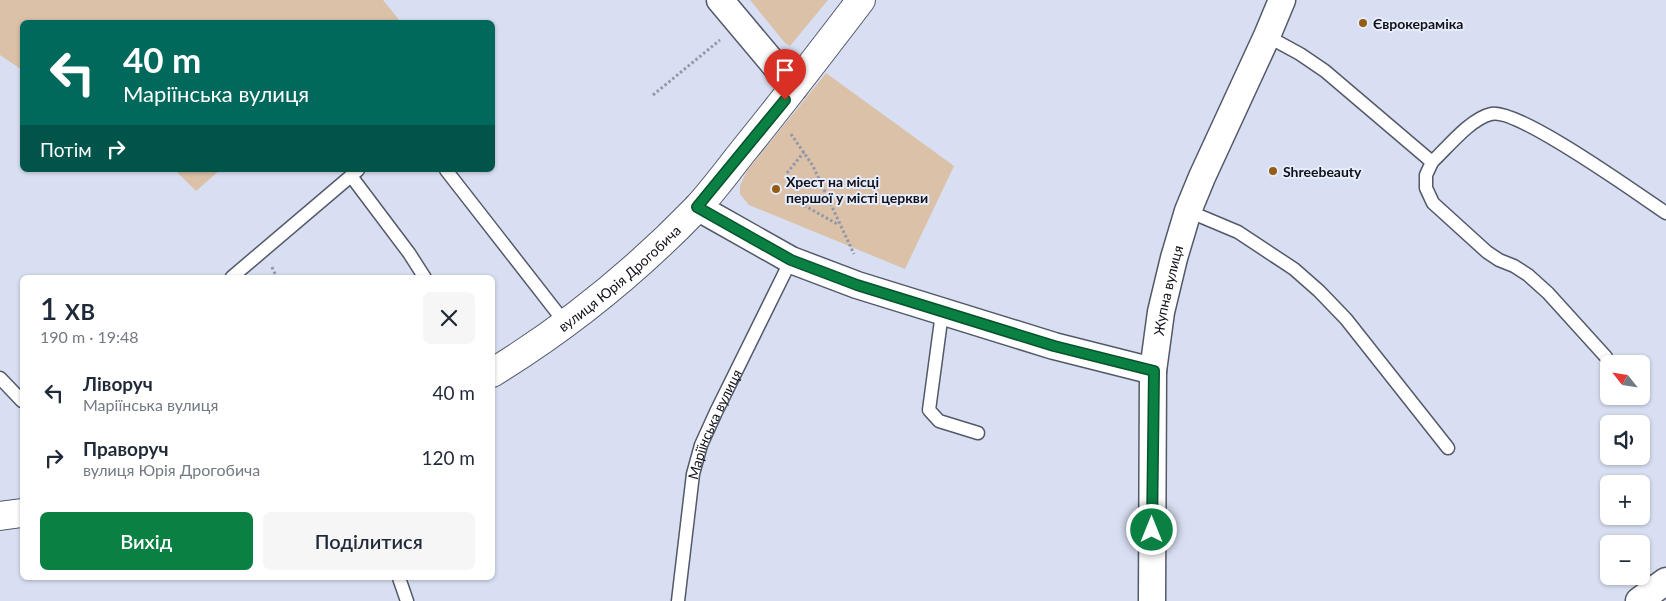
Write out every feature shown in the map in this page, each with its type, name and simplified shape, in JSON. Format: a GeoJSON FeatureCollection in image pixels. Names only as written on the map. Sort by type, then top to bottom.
{"type":"FeatureCollection","features":[{"type":"Feature","properties":{"kind":"street"},"geometry":{"type":"LineString","coordinates":[[720,0],[794,88]]}},
{"type":"Feature","properties":{"kind":"street","name":"вулиця Юрія Дрогобича"},"geometry":{"type":"LineString","coordinates":[[495,371],[597,301],[651,253],[697,207],[794,88],[861,0]]}},
{"type":"Feature","properties":{"kind":"street","name":"Жупна вулиця"},"geometry":{"type":"LineString","coordinates":[[1152,601],[1154,371],[1161,312],[1188,211],[1267,36],[1278,1]]}},
{"type":"Feature","properties":{"kind":"street"},"geometry":{"type":"LineString","coordinates":[[697,207],[791,260],[857,285],[1054,346],[1154,371]]}},
{"type":"Feature","properties":{"kind":"street"},"geometry":{"type":"LineString","coordinates":[[0,516],[20,513]]}},
{"type":"Feature","properties":{"kind":"street"},"geometry":{"type":"LineString","coordinates":[[1640,601],[1666,581]]}},
{"type":"Feature","properties":{"kind":"lane"},"geometry":{"type":"LineString","coordinates":[[1267,36],[1300,54],[1325,71],[1432,162]]}},
{"type":"Feature","properties":{"kind":"lane"},"geometry":{"type":"LineString","coordinates":[[1604,355],[1548,293],[1528,275],[1487,252],[1433,202],[1426,188],[1426,175],[1432,162],[1478,119],[1493,113],[1512,117],[1566,146],[1666,213]]}},
{"type":"Feature","properties":{"kind":"lane"},"geometry":{"type":"LineString","coordinates":[[448,172],[566,324]]}},
{"type":"Feature","properties":{"kind":"lane"},"geometry":{"type":"LineString","coordinates":[[234,275],[355,173],[423,275]]}},
{"type":"Feature","properties":{"kind":"lane"},"geometry":{"type":"LineString","coordinates":[[1188,211],[1238,232],[1294,268],[1346,319],[1448,448]]}},
{"type":"Feature","properties":{"kind":"lane","name":"Маріїнська вулиця"},"geometry":{"type":"LineString","coordinates":[[678,601],[693,474],[702,445],[716,412],[791,260]]}},
{"type":"Feature","properties":{"kind":"lane"},"geometry":{"type":"LineString","coordinates":[[942,312],[929,410],[939,421],[978,432]]}},
{"type":"Feature","properties":{"kind":"lane"},"geometry":{"type":"LineString","coordinates":[[0,378],[20,399]]}},
{"type":"Feature","properties":{"kind":"lane"},"geometry":{"type":"LineString","coordinates":[[401,580],[407,601]]}},
{"type":"Feature","properties":{"kind":"path"},"geometry":{"type":"LineString","coordinates":[[653,95],[724,37]]}},
{"type":"Feature","properties":{"kind":"path"},"geometry":{"type":"LineString","coordinates":[[788,130],[813,166],[854,254]]}},
{"type":"Feature","properties":{"kind":"path"},"geometry":{"type":"LineString","coordinates":[[787,173],[804,152]]}},
{"type":"Feature","properties":{"kind":"path"},"geometry":{"type":"LineString","coordinates":[[791,198],[840,225]]}},
{"type":"Feature","properties":{"kind":"shaded area"},"geometry":{"type":"Polygon","coordinates":[[[0,0],[383,0],[399,20],[20,20],[20,69],[0,55],[0,0]]]}},
{"type":"Feature","properties":{"kind":"shaded area"},"geometry":{"type":"Polygon","coordinates":[[[750,0],[828,0],[790,46],[785,43],[750,0]]]}},
{"type":"Feature","properties":{"kind":"shaded area"},"geometry":{"type":"Polygon","coordinates":[[[826,73],[954,166],[905,269],[749,205],[740,194],[740,185],[747,171],[826,73]]]}},
{"type":"Feature","properties":{"kind":"shaded area"},"geometry":{"type":"Polygon","coordinates":[[[177,172],[218,172],[196,191],[177,172]]]}},
{"type":"Feature","properties":{"kind":"place","name":"Єврокераміка"},"geometry":{"type":"Point","coordinates":[1363,23]}},
{"type":"Feature","properties":{"kind":"place","name":"Shreebeauty"},"geometry":{"type":"Point","coordinates":[1273,171]}},
{"type":"Feature","properties":{"kind":"place","name":"Хрест на місці першої у місті церкви"},"geometry":{"type":"Point","coordinates":[776,189]}},
{"type":"Feature","properties":{"kind":"route"},"geometry":{"type":"LineString","coordinates":[[785,100],[697,207],[791,260],[857,285],[1054,346],[1154,371],[1152,530]]}}]}
